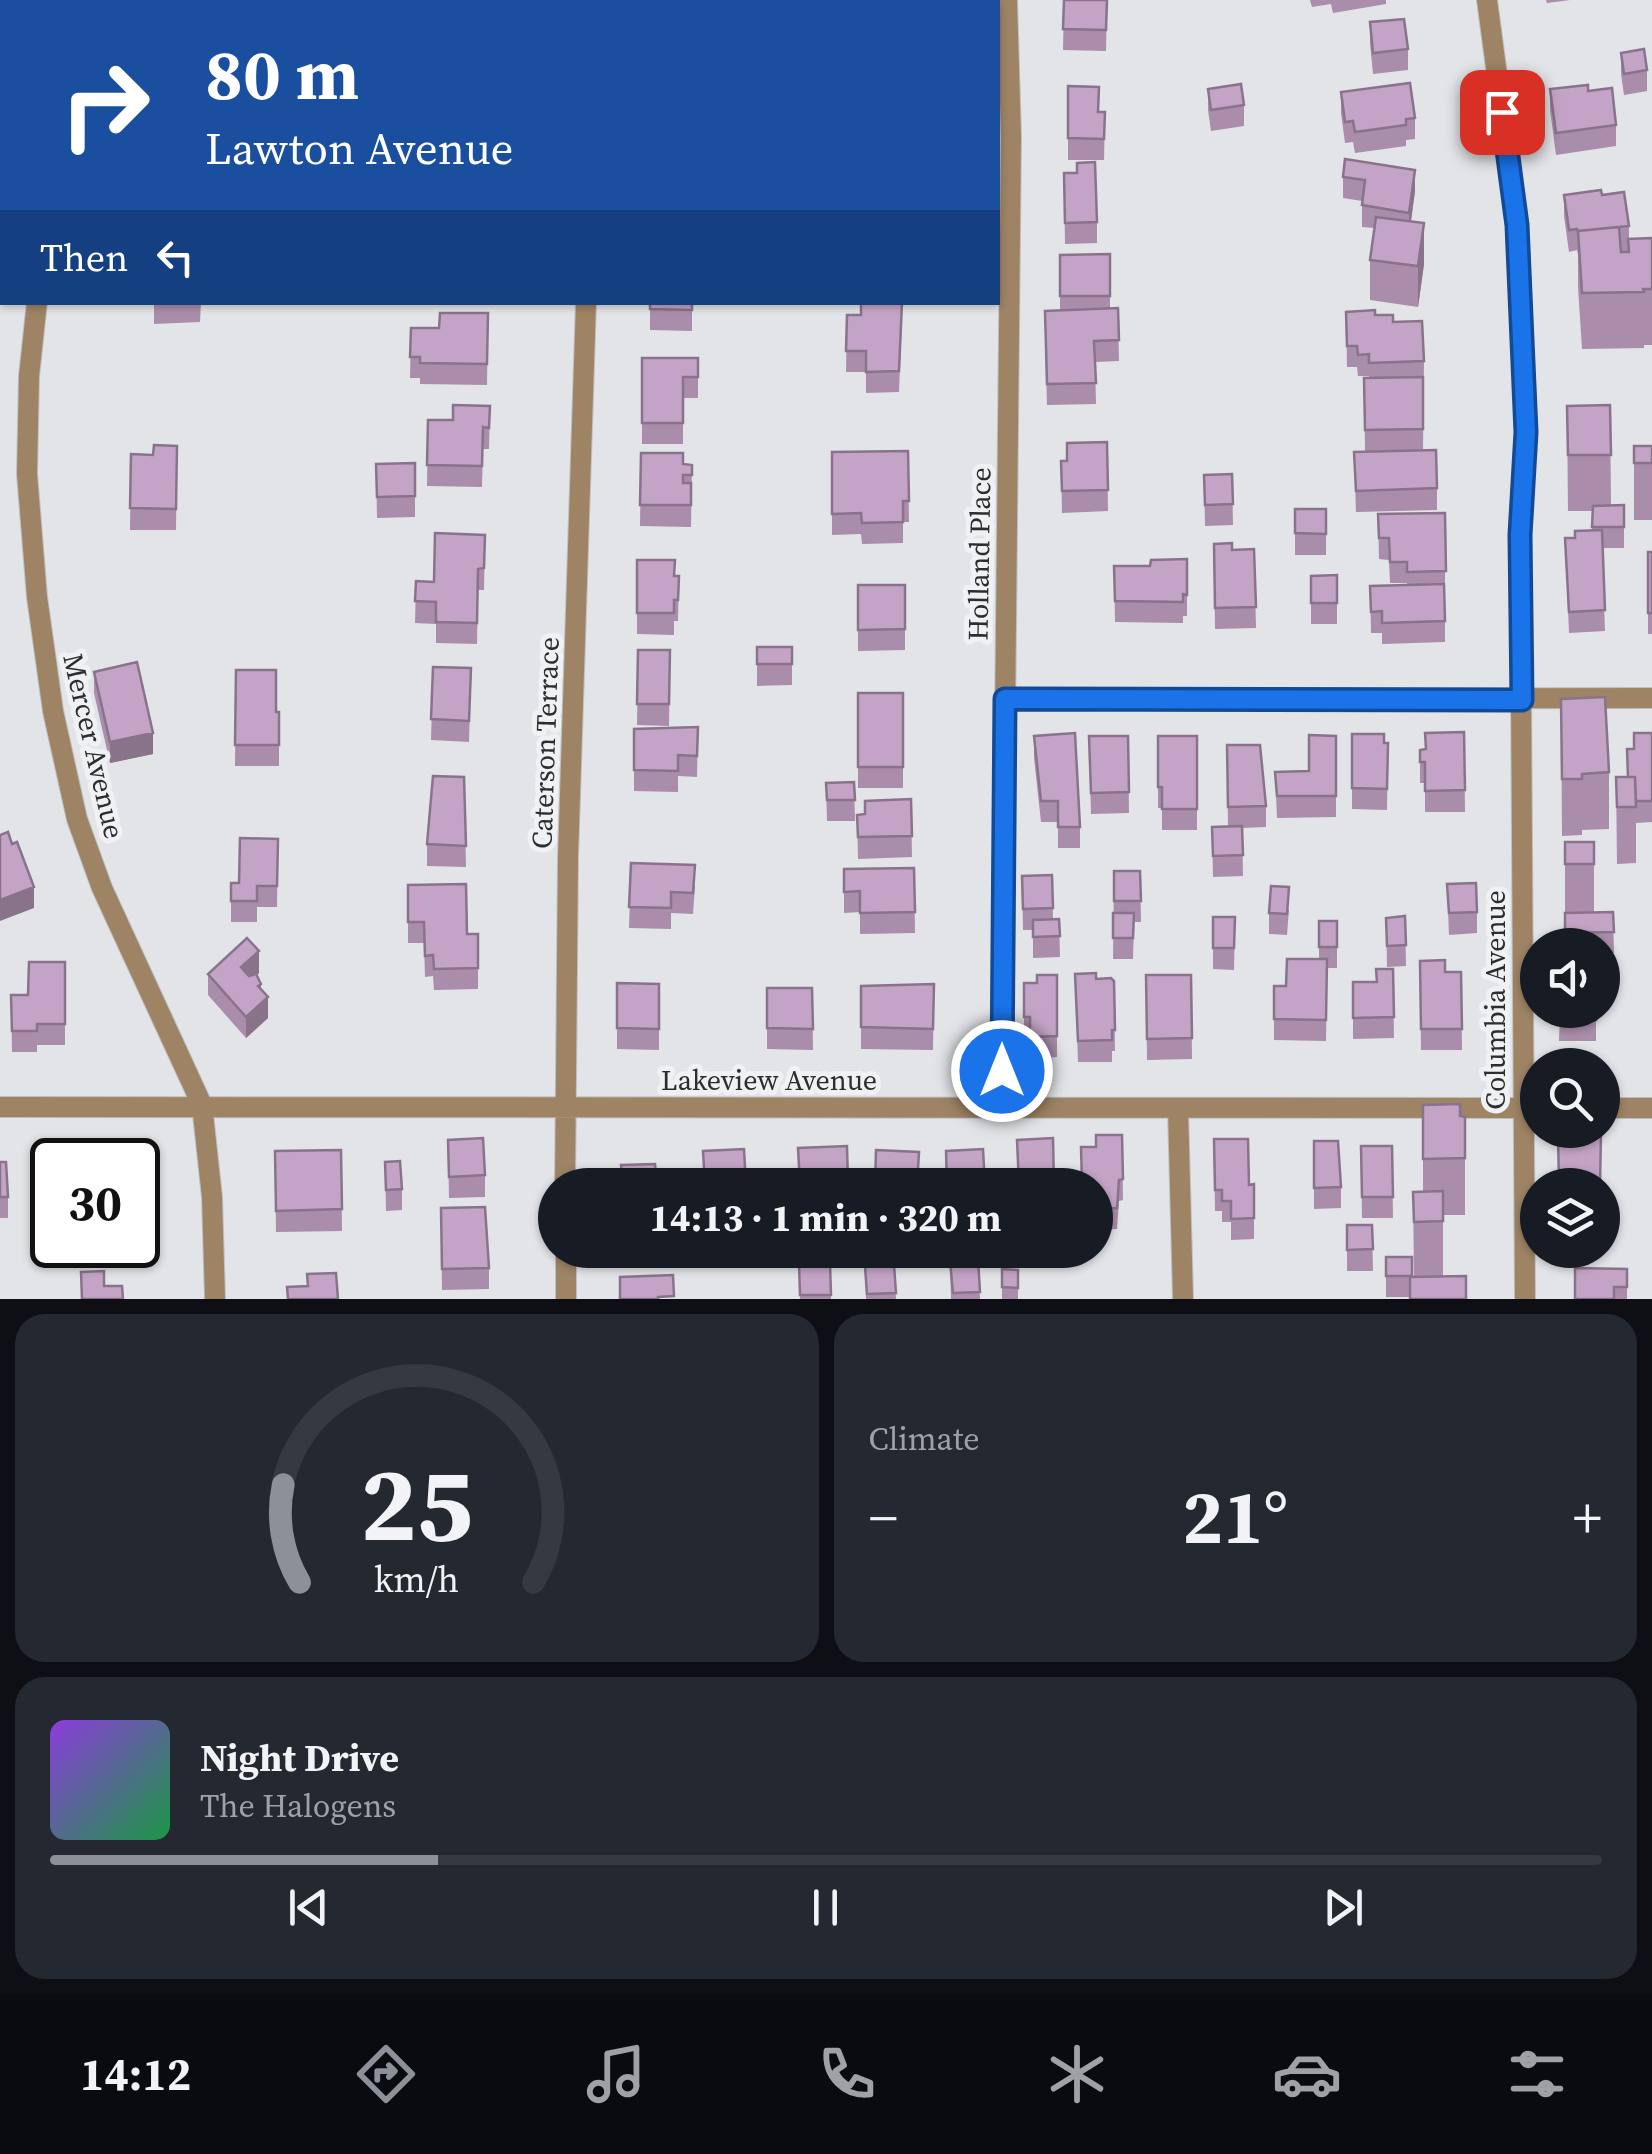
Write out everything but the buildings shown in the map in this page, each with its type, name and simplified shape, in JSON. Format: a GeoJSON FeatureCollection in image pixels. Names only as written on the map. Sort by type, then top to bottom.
{"type":"FeatureCollection","features":[{"type":"Feature","properties":{"kind":"street","name":"Holland Place"},"geometry":{"type":"LineString","coordinates":[[1001,1108],[1011,157],[1008,0]]}},
{"type":"Feature","properties":{"kind":"street","name":"Columbia Avenue"},"geometry":{"type":"LineString","coordinates":[[1487,0],[1517,225],[1526,432],[1520,535],[1529,1048]]}},
{"type":"Feature","properties":{"kind":"street","name":"Mercer Avenue"},"geometry":{"type":"LineString","coordinates":[[38,305],[29,376],[26,474],[53,711],[76,819],[102,888],[202,1105],[212,1198],[214,1299]]}},
{"type":"Feature","properties":{"kind":"street","name":"Caterson Terrace"},"geometry":{"type":"LineString","coordinates":[[565,1168],[568,857],[586,305]]}},
{"type":"Feature","properties":{"kind":"street"},"geometry":{"type":"LineString","coordinates":[[1005,699],[1652,698]]}},
{"type":"Feature","properties":{"kind":"street","name":"Lakeview Avenue"},"geometry":{"type":"LineString","coordinates":[[0,1107],[1520,1108]]}},
{"type":"Feature","properties":{"kind":"street"},"geometry":{"type":"LineString","coordinates":[[1620,1108],[1652,1108]]}},
{"type":"Feature","properties":{"kind":"street"},"geometry":{"type":"LineString","coordinates":[[1178,1110],[1182,1299]]}},
{"type":"Feature","properties":{"kind":"street","name":"Columbia Avenue"},"geometry":{"type":"LineString","coordinates":[[1525,1299],[1529,1148]]}},
{"type":"Feature","properties":{"kind":"street"},"geometry":{"type":"LineString","coordinates":[[566,1268],[566,1299]]}},
{"type":"Feature","properties":{"kind":"route"},"geometry":{"type":"LineString","coordinates":[[1002,1071],[1005,699],[1522,700],[1520,535],[1526,432],[1517,225],[1502,112]]}}]}
